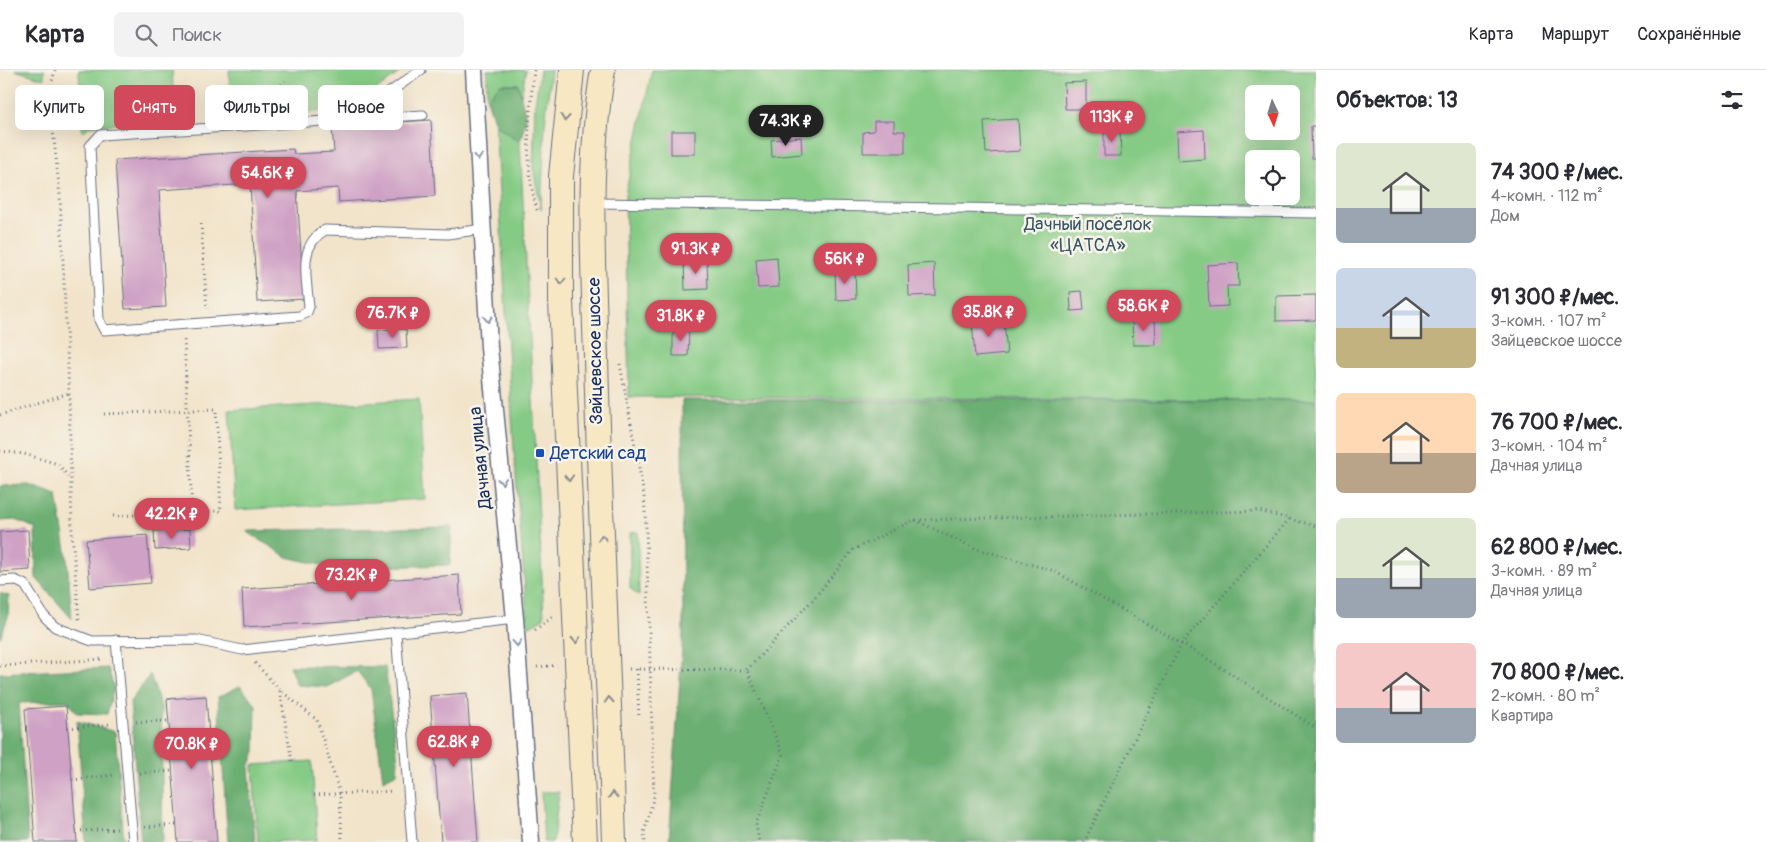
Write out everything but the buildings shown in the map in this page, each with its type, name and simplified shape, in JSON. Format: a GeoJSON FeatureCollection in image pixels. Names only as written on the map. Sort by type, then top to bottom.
{"type":"FeatureCollection","features":[{"type":"Feature","properties":{"kind":"main road","name":"Зайцевское шоссе"},"geometry":{"type":"LineString","coordinates":[[572,70],[564,128],[561,176],[561,301],[585,842]]}},
{"type":"Feature","properties":{"kind":"main road","name":"Зайцевское шоссе"},"geometry":{"type":"LineString","coordinates":[[603,70],[594,143],[592,203],[598,456],[614,842]]}},
{"type":"Feature","properties":{"kind":"street","name":"Дачная улица"},"geometry":{"type":"LineString","coordinates":[[474,70],[489,347],[515,620],[531,842]]}},
{"type":"Feature","properties":{"kind":"lane"},"geometry":{"type":"LineString","coordinates":[[400,85],[421,70]]}},
{"type":"Feature","properties":{"kind":"lane"},"geometry":{"type":"LineString","coordinates":[[403,116],[424,115]]}},
{"type":"Feature","properties":{"kind":"lane"},"geometry":{"type":"LineString","coordinates":[[205,128],[100,135],[90,146],[99,320],[104,330],[300,316],[307,312],[309,306],[306,256],[310,244],[325,230],[448,234],[483,229]]}},
{"type":"Feature","properties":{"kind":"lane"},"geometry":{"type":"LineString","coordinates":[[592,203],[1316,213]]}},
{"type":"Feature","properties":{"kind":"lane"},"geometry":{"type":"LineString","coordinates":[[0,581],[15,580],[25,584],[44,616],[55,627],[92,641],[196,640],[242,650],[515,620]]}},
{"type":"Feature","properties":{"kind":"lane"},"geometry":{"type":"LineString","coordinates":[[396,632],[412,842]]}},
{"type":"Feature","properties":{"kind":"lane"},"geometry":{"type":"LineString","coordinates":[[116,640],[133,842]]}},
{"type":"Feature","properties":{"kind":"path"},"geometry":{"type":"LineString","coordinates":[[54,70],[49,93],[60,195],[69,393],[72,533],[80,637]]}},
{"type":"Feature","properties":{"kind":"path"},"geometry":{"type":"LineString","coordinates":[[534,70],[530,121],[530,171],[534,201],[540,219]]}},
{"type":"Feature","properties":{"kind":"path"},"geometry":{"type":"LineString","coordinates":[[281,85],[285,80]]}},
{"type":"Feature","properties":{"kind":"path"},"geometry":{"type":"LineString","coordinates":[[192,512],[184,337],[208,323],[201,224]]}},
{"type":"Feature","properties":{"kind":"path"},"geometry":{"type":"LineString","coordinates":[[620,362],[644,495],[654,796],[644,833],[645,842]]}},
{"type":"Feature","properties":{"kind":"path"},"geometry":{"type":"LineString","coordinates":[[0,416],[69,393]]}},
{"type":"Feature","properties":{"kind":"path"},"geometry":{"type":"LineString","coordinates":[[104,414],[216,409],[221,511],[113,516]]}},
{"type":"Feature","properties":{"kind":"path"},"geometry":{"type":"LineString","coordinates":[[0,452],[24,454],[58,464],[70,480]]}},
{"type":"Feature","properties":{"kind":"path"},"geometry":{"type":"LineString","coordinates":[[639,718],[636,669],[747,670],[816,596],[853,550],[914,520],[1259,512],[1316,526]]}},
{"type":"Feature","properties":{"kind":"path"},"geometry":{"type":"LineString","coordinates":[[1084,842],[1182,643],[1289,519]]}},
{"type":"Feature","properties":{"kind":"path"},"geometry":{"type":"LineString","coordinates":[[914,520],[974,548],[1054,571],[1182,643],[1316,728]]}},
{"type":"Feature","properties":{"kind":"path"},"geometry":{"type":"LineString","coordinates":[[532,632],[558,613]]}},
{"type":"Feature","properties":{"kind":"path"},"geometry":{"type":"LineString","coordinates":[[242,650],[280,690],[317,720],[340,794],[342,842]]}},
{"type":"Feature","properties":{"kind":"path"},"geometry":{"type":"LineString","coordinates":[[0,666],[117,658]]}},
{"type":"Feature","properties":{"kind":"path"},"geometry":{"type":"LineString","coordinates":[[537,666],[560,665]]}},
{"type":"Feature","properties":{"kind":"path"},"geometry":{"type":"LineString","coordinates":[[747,670],[783,754],[756,824],[758,842]]}},
{"type":"Feature","properties":{"kind":"path"},"geometry":{"type":"LineString","coordinates":[[280,690],[292,762]]}},
{"type":"Feature","properties":{"kind":"path"},"geometry":{"type":"LineString","coordinates":[[68,728],[123,722],[168,721]]}},
{"type":"Feature","properties":{"kind":"path"},"geometry":{"type":"LineString","coordinates":[[72,780],[172,771]]}},
{"type":"Feature","properties":{"kind":"path"},"geometry":{"type":"LineString","coordinates":[[314,795],[407,790]]}},
{"type":"Feature","properties":{"kind":"path"},"geometry":{"type":"LineString","coordinates":[[76,831],[176,824]]}},
{"type":"Feature","properties":{"kind":"green space"},"geometry":{"type":"Polygon","coordinates":[[[15,70],[44,70],[44,79],[15,70]]]}},
{"type":"Feature","properties":{"kind":"green space"},"geometry":{"type":"Polygon","coordinates":[[[79,70],[172,70],[173,85],[114,85],[114,124],[104,125],[104,85],[80,85],[79,70]]]}},
{"type":"Feature","properties":{"kind":"green space"},"geometry":{"type":"Polygon","coordinates":[[[229,70],[403,70],[383,85],[318,85],[318,111],[308,112],[308,85],[229,85],[229,70]]]}},
{"type":"Feature","properties":{"kind":"green space"},"geometry":{"type":"Polygon","coordinates":[[[487,70],[526,70],[521,96],[518,84],[501,84],[487,99],[487,70]]]}},
{"type":"Feature","properties":{"kind":"green space"},"geometry":{"type":"Polygon","coordinates":[[[540,70],[551,70],[545,124],[541,210],[533,168],[535,104],[540,70]]]}},
{"type":"Feature","properties":{"kind":"green space","name":"Дачный посёлок «ЦАТСА»"},"geometry":{"type":"Polygon","coordinates":[[[652,70],[1316,70],[1316,400],[629,397],[625,195],[652,70]]]}},
{"type":"Feature","properties":{"kind":"green space"},"geometry":{"type":"Polygon","coordinates":[[[500,84],[518,84],[526,119],[520,142],[495,124],[487,99],[500,84]]]}},
{"type":"Feature","properties":{"kind":"green space"},"geometry":{"type":"Polygon","coordinates":[[[495,124],[520,142],[544,618],[528,627],[514,451],[495,124]]]}},
{"type":"Feature","properties":{"kind":"green space"},"geometry":{"type":"Polygon","coordinates":[[[419,399],[425,499],[235,510],[229,410],[419,399]]]}},
{"type":"Feature","properties":{"kind":"green space"},"geometry":{"type":"Polygon","coordinates":[[[682,400],[1316,400],[1316,842],[669,842],[683,633],[682,400]]]}},
{"type":"Feature","properties":{"kind":"green space"},"geometry":{"type":"Polygon","coordinates":[[[29,485],[57,495],[67,557],[72,619],[36,578],[35,528],[16,520],[0,521],[0,486],[29,485]]]}},
{"type":"Feature","properties":{"kind":"green space"},"geometry":{"type":"Polygon","coordinates":[[[452,527],[450,565],[334,568],[287,557],[246,531],[452,527]]]}},
{"type":"Feature","properties":{"kind":"green space"},"geometry":{"type":"Polygon","coordinates":[[[638,532],[639,596],[630,588],[630,533],[638,532]]]}},
{"type":"Feature","properties":{"kind":"green space"},"geometry":{"type":"Polygon","coordinates":[[[0,593],[9,596],[8,617],[0,638],[0,593]]]}},
{"type":"Feature","properties":{"kind":"green space"},"geometry":{"type":"Polygon","coordinates":[[[289,666],[385,667],[398,760],[397,773],[383,780],[371,689],[357,671],[327,687],[297,685],[289,666]]]}},
{"type":"Feature","properties":{"kind":"green space"},"geometry":{"type":"Polygon","coordinates":[[[108,668],[114,688],[107,714],[77,713],[68,701],[19,703],[28,842],[0,842],[0,673],[108,668]]]}},
{"type":"Feature","properties":{"kind":"green space"},"geometry":{"type":"Polygon","coordinates":[[[150,674],[161,707],[163,842],[141,842],[130,702],[150,674]]]}},
{"type":"Feature","properties":{"kind":"green space"},"geometry":{"type":"Polygon","coordinates":[[[240,686],[256,705],[255,751],[249,768],[255,842],[228,842],[218,697],[240,686]]]}},
{"type":"Feature","properties":{"kind":"green space"},"geometry":{"type":"Polygon","coordinates":[[[77,721],[115,732],[124,842],[86,842],[77,721]]]}},
{"type":"Feature","properties":{"kind":"green space"},"geometry":{"type":"Polygon","coordinates":[[[312,761],[317,840],[258,842],[253,765],[312,761]]]}},
{"type":"Feature","properties":{"kind":"green space"},"geometry":{"type":"Polygon","coordinates":[[[541,792],[559,792],[553,842],[544,842],[541,792]]]}},
{"type":"Feature","properties":{"kind":"place","name":"Детский сад"},"geometry":{"type":"Point","coordinates":[540,453]}}]}
